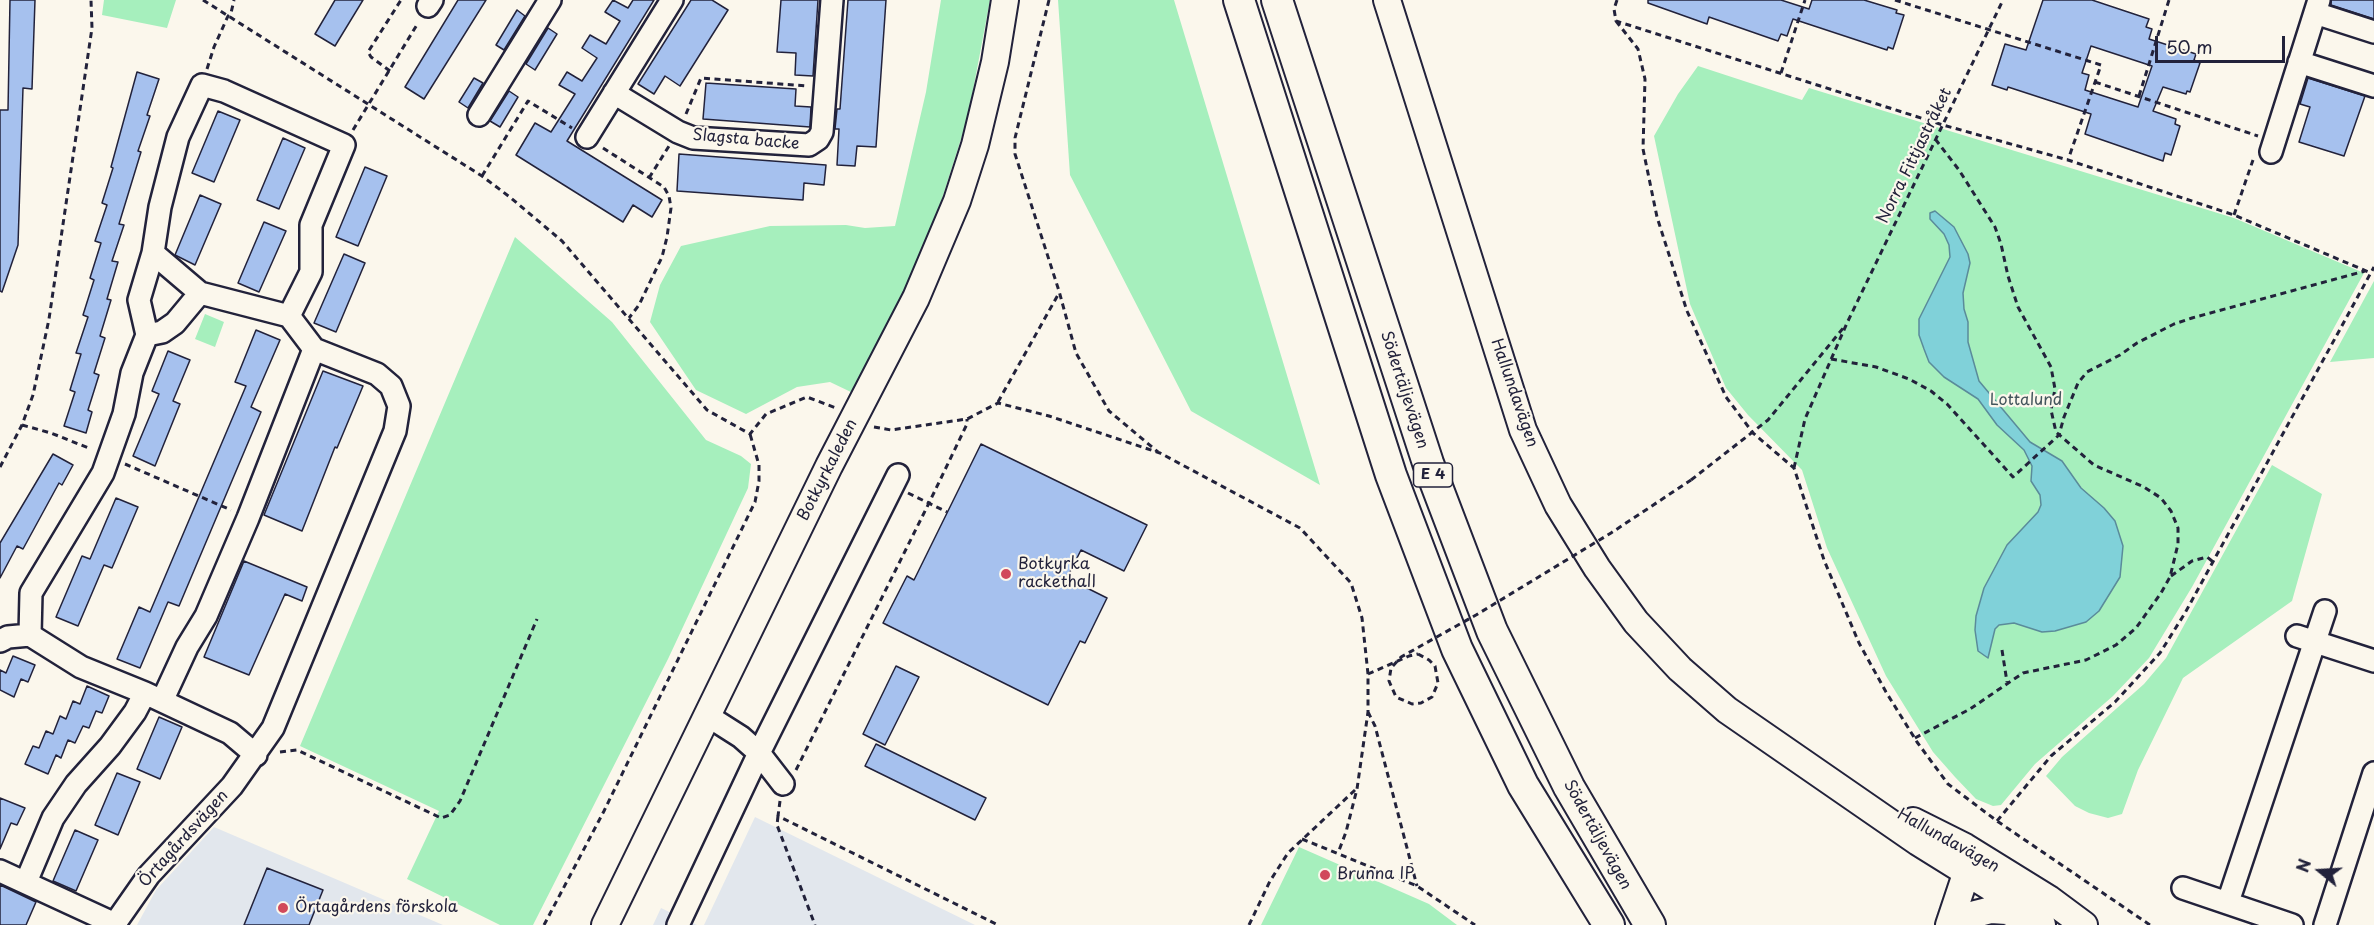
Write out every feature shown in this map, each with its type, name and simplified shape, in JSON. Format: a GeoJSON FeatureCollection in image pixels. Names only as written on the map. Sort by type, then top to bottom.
{"type":"FeatureCollection","features":[{"type":"Feature","properties":{"kind":"highway","name":"E 4"},"geometry":{"type":"LineString","coordinates":[[1239,0],[1391,475],[1457,649],[1523,785],[1609,925]]}},
{"type":"Feature","properties":{"kind":"highway","name":"Södertäljevägen"},"geometry":{"type":"LineString","coordinates":[[1277,0],[1428,463],[1492,631],[1569,786],[1650,925]]}},
{"type":"Feature","properties":{"kind":"main road","name":"Botkyrkaleden"},"geometry":{"type":"LineString","coordinates":[[605,925],[829,466],[916,298],[957,201],[983,117],[1005,0]]}},
{"type":"Feature","properties":{"kind":"main road","name":"Hallundavägen"},"geometry":{"type":"LineString","coordinates":[[1387,0],[1523,430],[1558,504],[1597,568],[1636,622],[1680,669],[1727,710],[1918,842],[1966,859],[2049,899],[2084,925]]}},
{"type":"Feature","properties":{"kind":"main road","name":"Hallundavägen"},"geometry":{"type":"LineString","coordinates":[[1966,859],[2008,898],[2042,925]]}},
{"type":"Feature","properties":{"kind":"main road"},"geometry":{"type":"LineString","coordinates":[[1950,925],[1966,859]]}},
{"type":"Feature","properties":{"kind":"main road"},"geometry":{"type":"LineString","coordinates":[[1964,925],[1975,914],[1991,910],[2007,911],[2036,925]]}},
{"type":"Feature","properties":{"kind":"street"},"geometry":{"type":"LineString","coordinates":[[479,115],[550,0]]}},
{"type":"Feature","properties":{"kind":"street"},"geometry":{"type":"LineString","coordinates":[[586,137],[672,0]]}},
{"type":"Feature","properties":{"kind":"street","name":"Slagsta backe"},"geometry":{"type":"LineString","coordinates":[[614,93],[678,132],[693,138],[809,145],[818,139],[822,132],[832,0]]}},
{"type":"Feature","properties":{"kind":"street"},"geometry":{"type":"LineString","coordinates":[[2266,144],[2299,62],[2317,6],[2374,32]]}},
{"type":"Feature","properties":{"kind":"street"},"geometry":{"type":"LineString","coordinates":[[2299,62],[2374,86]]}},
{"type":"Feature","properties":{"kind":"street"},"geometry":{"type":"LineString","coordinates":[[30,634],[31,593],[103,473],[124,414],[132,373],[147,335],[138,300],[153,253],[160,207],[178,137],[202,85],[224,91],[344,145],[311,225],[311,272],[289,316]]}},
{"type":"Feature","properties":{"kind":"street"},"geometry":{"type":"LineString","coordinates":[[26,882],[52,818],[76,784],[110,746],[135,712],[153,697],[206,615],[248,518],[314,349],[289,316],[200,293],[153,253]]}},
{"type":"Feature","properties":{"kind":"street"},"geometry":{"type":"LineString","coordinates":[[147,335],[162,332],[176,323],[200,293]]}},
{"type":"Feature","properties":{"kind":"street","name":"Örtagårdsvägen"},"geometry":{"type":"LineString","coordinates":[[115,924],[149,874],[232,786],[273,728],[395,431],[399,406],[391,386],[377,374],[314,349]]}},
{"type":"Feature","properties":{"kind":"street"},"geometry":{"type":"LineString","coordinates":[[678,925],[759,753],[895,481]]}},
{"type":"Feature","properties":{"kind":"street"},"geometry":{"type":"LineString","coordinates":[[2228,903],[2306,639],[2325,611]]}},
{"type":"Feature","properties":{"kind":"street"},"geometry":{"type":"LineString","coordinates":[[0,641],[8,637],[30,634],[81,667],[230,733],[256,755]]}},
{"type":"Feature","properties":{"kind":"street"},"geometry":{"type":"LineString","coordinates":[[2306,639],[2374,661]]}},
{"type":"Feature","properties":{"kind":"street"},"geometry":{"type":"LineString","coordinates":[[708,716],[741,737],[759,753],[785,786]]}},
{"type":"Feature","properties":{"kind":"street"},"geometry":{"type":"LineString","coordinates":[[2325,925],[2374,773]]}},
{"type":"Feature","properties":{"kind":"street"},"geometry":{"type":"LineString","coordinates":[[0,871],[115,924]]}},
{"type":"Feature","properties":{"kind":"street"},"geometry":{"type":"LineString","coordinates":[[2183,888],[2292,925]]}},
{"type":"Feature","properties":{"kind":"path"},"geometry":{"type":"LineString","coordinates":[[0,466],[22,425],[33,395],[49,320],[92,28],[91,0]]}},
{"type":"Feature","properties":{"kind":"path"},"geometry":{"type":"LineString","coordinates":[[203,0],[482,176],[562,241],[707,410],[750,434],[759,465],[759,481],[754,502],[604,811],[544,925]]}},
{"type":"Feature","properties":{"kind":"path"},"geometry":{"type":"LineString","coordinates":[[202,85],[214,47],[231,13],[234,0]]}},
{"type":"Feature","properties":{"kind":"path"},"geometry":{"type":"LineString","coordinates":[[390,70],[371,57],[368,52],[401,0]]}},
{"type":"Feature","properties":{"kind":"path"},"geometry":{"type":"LineString","coordinates":[[1049,0],[1015,138],[1015,154],[1076,352],[1109,411],[1160,453]]}},
{"type":"Feature","properties":{"kind":"path"},"geometry":{"type":"LineString","coordinates":[[1617,0],[1614,9],[1617,21],[1638,48],[1645,79],[1643,149],[1657,217],[1683,301],[1726,397],[1753,433],[1794,468],[1805,495],[1824,560],[1859,643],[1886,692],[1948,784],[1997,821],[2150,925]]}},
{"type":"Feature","properties":{"kind":"path"},"geometry":{"type":"LineString","coordinates":[[1781,73],[1805,0]]}},
{"type":"Feature","properties":{"kind":"path"},"geometry":{"type":"LineString","coordinates":[[1895,0],[2100,65],[2068,160]]}},
{"type":"Feature","properties":{"kind":"path","name":"Norra Fittjastråket"},"geometry":{"type":"LineString","coordinates":[[1847,323],[2003,0]]}},
{"type":"Feature","properties":{"kind":"path"},"geometry":{"type":"LineString","coordinates":[[2139,96],[2169,0]]}},
{"type":"Feature","properties":{"kind":"path"},"geometry":{"type":"LineString","coordinates":[[344,145],[430,3]]}},
{"type":"Feature","properties":{"kind":"path"},"geometry":{"type":"LineString","coordinates":[[1617,21],[1943,125],[2068,160],[2234,215],[2369,272]]}},
{"type":"Feature","properties":{"kind":"path"},"geometry":{"type":"LineString","coordinates":[[649,178],[678,132],[701,78],[825,88]]}},
{"type":"Feature","properties":{"kind":"path"},"geometry":{"type":"LineString","coordinates":[[2095,82],[2139,96],[2266,144]]}},
{"type":"Feature","properties":{"kind":"path"},"geometry":{"type":"LineString","coordinates":[[482,176],[528,102],[664,187],[669,196],[671,208],[662,257],[639,305],[629,319]]}},
{"type":"Feature","properties":{"kind":"path"},"geometry":{"type":"LineString","coordinates":[[1915,738],[1970,709],[2023,673],[2086,660],[2116,645],[2141,622],[2170,577],[2178,544],[2178,528],[2161,498],[2144,487],[2094,465],[2059,435],[2052,422],[2051,410],[2055,389],[2051,367],[2018,307],[1995,227],[1959,170],[1936,140]]}},
{"type":"Feature","properties":{"kind":"path"},"geometry":{"type":"LineString","coordinates":[[1997,821],[2051,756],[2115,702],[2160,653],[2213,561],[2369,272],[2374,267]]}},
{"type":"Feature","properties":{"kind":"path"},"geometry":{"type":"LineString","coordinates":[[1831,359],[1876,367],[1909,379],[1930,392],[1947,404],[2013,477],[2059,435],[2078,383],[2086,372],[2120,355],[2150,335],[2192,318],[2369,272]]}},
{"type":"Feature","properties":{"kind":"path"},"geometry":{"type":"LineString","coordinates":[[873,427],[891,430],[967,418],[998,403],[1059,291]]}},
{"type":"Feature","properties":{"kind":"path"},"geometry":{"type":"LineString","coordinates":[[1368,674],[1409,656],[1418,654],[1435,666],[1438,683],[1432,697],[1412,704],[1396,697],[1389,681],[1391,668],[1401,657],[1476,615],[1611,533],[1691,480],[1753,433],[1791,393],[1847,323]]}},
{"type":"Feature","properties":{"kind":"path"},"geometry":{"type":"LineString","coordinates":[[1794,468],[1804,419],[1847,323]]}},
{"type":"Feature","properties":{"kind":"path"},"geometry":{"type":"LineString","coordinates":[[750,434],[766,414],[807,397],[839,409]]}},
{"type":"Feature","properties":{"kind":"path"},"geometry":{"type":"LineString","coordinates":[[998,403],[1048,416],[1160,453],[1299,528],[1351,583],[1362,618],[1368,674],[1368,712],[1357,789],[1338,853]]}},
{"type":"Feature","properties":{"kind":"path"},"geometry":{"type":"LineString","coordinates":[[815,925],[777,825],[780,802],[785,786],[967,424],[967,418]]}},
{"type":"Feature","properties":{"kind":"path"},"geometry":{"type":"LineString","coordinates":[[22,425],[51,433],[248,518]]}},
{"type":"Feature","properties":{"kind":"path"},"geometry":{"type":"LineString","coordinates":[[895,481],[928,503],[947,512]]}},
{"type":"Feature","properties":{"kind":"path"},"geometry":{"type":"LineString","coordinates":[[2170,577],[2192,561],[2207,557],[2213,561]]}},
{"type":"Feature","properties":{"kind":"path"},"geometry":{"type":"LineString","coordinates":[[256,755],[297,750],[441,818],[450,815],[460,801],[537,619]]}},
{"type":"Feature","properties":{"kind":"path"},"geometry":{"type":"LineString","coordinates":[[2002,650],[2007,682]]}},
{"type":"Feature","properties":{"kind":"path"},"geometry":{"type":"LineString","coordinates":[[1368,712],[1375,726],[1417,886]]}},
{"type":"Feature","properties":{"kind":"path"},"geometry":{"type":"LineString","coordinates":[[1249,925],[1278,866],[1302,839],[1357,789]]}},
{"type":"Feature","properties":{"kind":"path"},"geometry":{"type":"LineString","coordinates":[[778,816],[998,925]]}},
{"type":"Feature","properties":{"kind":"path"},"geometry":{"type":"LineString","coordinates":[[1302,839],[1417,886],[1475,925]]}},
{"type":"Feature","properties":{"kind":"shaded area"},"geometry":{"type":"Polygon","coordinates":[[[755,817],[975,925],[704,925],[755,817]]]}},
{"type":"Feature","properties":{"kind":"shaded area"},"geometry":{"type":"Polygon","coordinates":[[[214,827],[443,925],[137,925],[156,890],[214,827]]]}},
{"type":"Feature","properties":{"kind":"shaded area"},"geometry":{"type":"Polygon","coordinates":[[[661,908],[697,925],[653,925],[661,908]]]}},
{"type":"Feature","properties":{"kind":"green space"},"geometry":{"type":"Polygon","coordinates":[[[104,0],[176,0],[167,28],[102,15],[104,0]]]}},
{"type":"Feature","properties":{"kind":"green space"},"geometry":{"type":"Polygon","coordinates":[[[941,0],[990,0],[968,117],[926,249],[853,393],[830,382],[797,387],[746,414],[696,390],[650,322],[660,285],[681,246],[770,226],[846,225],[865,228],[895,226],[926,92],[941,0]]]}},
{"type":"Feature","properties":{"kind":"green space"},"geometry":{"type":"Polygon","coordinates":[[[1058,0],[1174,0],[1320,485],[1191,411],[1070,175],[1058,0]]]}},
{"type":"Feature","properties":{"kind":"green space","name":"Lottalund"},"geometry":{"type":"Polygon","coordinates":[[[1698,66],[1802,100],[1809,88],[2234,218],[2364,273],[2192,587],[2149,658],[2113,696],[2035,764],[2001,805],[1993,806],[1976,799],[1933,752],[1886,676],[1827,548],[1802,470],[1748,415],[1726,388],[1690,304],[1654,136],[1678,94],[1698,66]]]}},
{"type":"Feature","properties":{"kind":"green space"},"geometry":{"type":"Polygon","coordinates":[[[515,237],[612,322],[706,440],[741,456],[751,464],[748,488],[668,659],[533,925],[500,925],[407,879],[439,811],[300,746],[515,237]]]}},
{"type":"Feature","properties":{"kind":"green space"},"geometry":{"type":"Polygon","coordinates":[[[2374,281],[2374,358],[2330,362],[2374,281]]]}},
{"type":"Feature","properties":{"kind":"green space"},"geometry":{"type":"Polygon","coordinates":[[[205,314],[224,322],[215,347],[195,339],[205,314]]]}},
{"type":"Feature","properties":{"kind":"green space"},"geometry":{"type":"Polygon","coordinates":[[[2272,465],[2322,494],[2292,601],[2183,678],[2138,770],[2122,814],[2108,818],[2075,806],[2046,776],[2062,757],[2144,684],[2166,658],[2272,465]]]}},
{"type":"Feature","properties":{"kind":"green space","name":"Brunna IP"},"geometry":{"type":"Polygon","coordinates":[[[1299,847],[1429,904],[1457,925],[1261,925],[1299,847]]]}},
{"type":"Feature","properties":{"kind":"water"},"geometry":{"type":"Polygon","coordinates":[[[1935,211],[1954,227],[1968,254],[1970,263],[1963,293],[1964,309],[1968,322],[1968,342],[1979,381],[2030,442],[2062,461],[2081,488],[2104,508],[2115,521],[2123,546],[2120,577],[2099,611],[2086,622],[2055,631],[2042,632],[2014,623],[1999,625],[1995,629],[1988,658],[1978,651],[1975,630],[1976,616],[1984,588],[2007,545],[2038,512],[2041,505],[2040,495],[2031,481],[2032,466],[2024,450],[1997,425],[1978,399],[1944,377],[1929,362],[1924,349],[1919,335],[1919,319],[1950,257],[1949,245],[1944,234],[1930,219],[1930,213],[1935,211]]]}},
{"type":"Feature","properties":{"kind":"building"},"geometry":{"type":"Polygon","coordinates":[[[10,0],[35,0],[32,89],[23,88],[18,245],[2,292],[0,291],[0,110],[8,110],[10,0]]]}},
{"type":"Feature","properties":{"kind":"building"},"geometry":{"type":"Polygon","coordinates":[[[335,0],[363,0],[335,46],[315,34],[335,0]]]}},
{"type":"Feature","properties":{"kind":"building"},"geometry":{"type":"Polygon","coordinates":[[[458,0],[486,0],[424,99],[405,87],[458,0]]]}},
{"type":"Feature","properties":{"kind":"building"},"geometry":{"type":"Polygon","coordinates":[[[613,0],[628,8],[633,0],[654,0],[567,141],[662,200],[652,217],[633,205],[623,222],[516,155],[535,123],[551,132],[575,94],[559,85],[567,72],[582,81],[597,58],[582,48],[590,35],[606,44],[620,21],[605,12],[613,0]]]}},
{"type":"Feature","properties":{"kind":"building"},"geometry":{"type":"Polygon","coordinates":[[[691,0],[712,0],[728,10],[680,86],[665,76],[654,94],[638,84],[691,0]]]}},
{"type":"Feature","properties":{"kind":"building"},"geometry":{"type":"Polygon","coordinates":[[[781,0],[818,0],[813,76],[795,75],[796,53],[777,52],[781,0]]]}},
{"type":"Feature","properties":{"kind":"building"},"geometry":{"type":"Polygon","coordinates":[[[848,0],[886,0],[876,147],[857,146],[855,166],[837,165],[839,129],[835,129],[837,109],[840,109],[848,0]]]}},
{"type":"Feature","properties":{"kind":"building"},"geometry":{"type":"Polygon","coordinates":[[[1648,0],[1781,0],[1809,9],[1812,0],[1864,0],[1897,10],[1896,13],[1904,15],[1893,49],[1888,47],[1887,50],[1793,19],[1787,36],[1781,34],[1778,41],[1709,17],[1707,24],[1648,3],[1648,0]]]}},
{"type":"Feature","properties":{"kind":"building"},"geometry":{"type":"Polygon","coordinates":[[[2043,0],[2092,0],[2149,19],[2146,27],[2152,29],[2149,39],[2196,54],[2194,60],[2200,63],[2190,92],[2187,91],[2186,94],[2163,87],[2153,111],[2176,119],[2175,124],[2180,126],[2171,155],[2165,153],[2163,161],[2085,134],[2091,114],[2008,87],[2007,90],[1992,85],[2005,44],[2026,50],[2043,0]],[[2091,46],[2082,73],[2089,75],[2085,90],[2138,107],[2152,66],[2091,46]]]}},
{"type":"Feature","properties":{"kind":"building"},"geometry":{"type":"Polygon","coordinates":[[[2331,0],[2374,0],[2374,19],[2331,5],[2331,0]]]}},
{"type":"Feature","properties":{"kind":"building"},"geometry":{"type":"Polygon","coordinates":[[[517,10],[525,16],[504,50],[496,45],[517,10]]]}},
{"type":"Feature","properties":{"kind":"building"},"geometry":{"type":"Polygon","coordinates":[[[548,28],[557,34],[535,70],[526,64],[548,28]]]}},
{"type":"Feature","properties":{"kind":"building"},"geometry":{"type":"Polygon","coordinates":[[[137,72],[159,79],[138,151],[141,152],[119,224],[124,225],[112,261],[118,262],[107,299],[111,300],[100,336],[105,338],[94,373],[99,375],[88,410],[92,412],[86,433],[64,426],[75,392],[70,390],[81,354],[76,353],[88,317],[83,315],[94,280],[90,278],[101,243],[95,241],[107,205],[102,203],[137,72]]]}},
{"type":"Feature","properties":{"kind":"building"},"geometry":{"type":"Polygon","coordinates":[[[474,78],[483,83],[468,108],[459,102],[474,78]]]}},
{"type":"Feature","properties":{"kind":"building"},"geometry":{"type":"Polygon","coordinates":[[[2308,78],[2365,96],[2344,156],[2299,142],[2310,107],[2300,104],[2308,78]]]}},
{"type":"Feature","properties":{"kind":"building"},"geometry":{"type":"Polygon","coordinates":[[[706,83],[796,89],[795,106],[811,107],[810,127],[703,119],[706,83]]]}},
{"type":"Feature","properties":{"kind":"building"},"geometry":{"type":"Polygon","coordinates":[[[509,91],[518,97],[500,127],[490,121],[509,91]]]}},
{"type":"Feature","properties":{"kind":"building"},"geometry":{"type":"Polygon","coordinates":[[[218,111],[240,120],[214,182],[192,173],[218,111]]]}},
{"type":"Feature","properties":{"kind":"building"},"geometry":{"type":"Polygon","coordinates":[[[283,138],[305,148],[279,209],[257,200],[283,138]]]}},
{"type":"Feature","properties":{"kind":"building"},"geometry":{"type":"Polygon","coordinates":[[[679,154],[826,165],[824,185],[804,183],[803,200],[677,191],[679,154]]]}},
{"type":"Feature","properties":{"kind":"building"},"geometry":{"type":"Polygon","coordinates":[[[365,167],[387,176],[358,246],[336,237],[365,167]]]}},
{"type":"Feature","properties":{"kind":"building"},"geometry":{"type":"Polygon","coordinates":[[[200,195],[221,204],[195,265],[175,255],[200,195]]]}},
{"type":"Feature","properties":{"kind":"building"},"geometry":{"type":"Polygon","coordinates":[[[264,222],[286,231],[259,292],[238,283],[264,222]]]}},
{"type":"Feature","properties":{"kind":"building"},"geometry":{"type":"Polygon","coordinates":[[[344,254],[365,263],[336,332],[314,323],[344,254]]]}},
{"type":"Feature","properties":{"kind":"building"},"geometry":{"type":"Polygon","coordinates":[[[256,330],[280,340],[251,407],[261,412],[179,606],[168,602],[140,668],[117,659],[139,607],[150,612],[246,386],[235,382],[256,330]]]}},
{"type":"Feature","properties":{"kind":"building"},"geometry":{"type":"Polygon","coordinates":[[[168,351],[190,360],[173,401],[180,404],[155,466],[133,456],[159,394],[152,391],[168,351]]]}},
{"type":"Feature","properties":{"kind":"building"},"geometry":{"type":"Polygon","coordinates":[[[323,371],[363,386],[337,448],[335,447],[302,531],[264,515],[323,371]]]}},
{"type":"Feature","properties":{"kind":"building","name":"Botkyrka rackethall"},"geometry":{"type":"Polygon","coordinates":[[[981,444],[1147,525],[1124,571],[1081,550],[1067,578],[1107,598],[1085,643],[1080,641],[1048,705],[883,623],[907,576],[914,580],[981,444]]]}},
{"type":"Feature","properties":{"kind":"building"},"geometry":{"type":"Polygon","coordinates":[[[53,454],[73,465],[62,485],[59,483],[23,549],[17,546],[0,578],[0,543],[53,454]]]}},
{"type":"Feature","properties":{"kind":"building"},"geometry":{"type":"Polygon","coordinates":[[[116,498],[138,507],[112,568],[104,565],[78,626],[56,617],[82,556],[90,559],[116,498]]]}},
{"type":"Feature","properties":{"kind":"building"},"geometry":{"type":"Polygon","coordinates":[[[244,561],[307,587],[302,601],[285,594],[249,675],[204,657],[244,561]]]}},
{"type":"Feature","properties":{"kind":"building"},"geometry":{"type":"Polygon","coordinates":[[[13,656],[35,665],[28,682],[21,679],[14,697],[0,690],[0,670],[6,673],[13,656]]]}},
{"type":"Feature","properties":{"kind":"building"},"geometry":{"type":"Polygon","coordinates":[[[896,666],[919,677],[885,745],[863,734],[896,666]]]}},
{"type":"Feature","properties":{"kind":"building"},"geometry":{"type":"Polygon","coordinates":[[[87,686],[109,696],[102,713],[96,711],[89,728],[83,726],[75,743],[68,740],[61,758],[56,755],[48,774],[25,764],[33,746],[39,748],[46,731],[53,734],[60,716],[66,719],[73,701],[80,704],[87,686]]]}},
{"type":"Feature","properties":{"kind":"building"},"geometry":{"type":"Polygon","coordinates":[[[159,717],[182,727],[160,779],[137,769],[159,717]]]}},
{"type":"Feature","properties":{"kind":"building"},"geometry":{"type":"Polygon","coordinates":[[[876,744],[986,798],[975,820],[865,766],[876,744]]]}},
{"type":"Feature","properties":{"kind":"building"},"geometry":{"type":"Polygon","coordinates":[[[117,773],[140,782],[118,835],[95,825],[117,773]]]}},
{"type":"Feature","properties":{"kind":"building"},"geometry":{"type":"Polygon","coordinates":[[[0,798],[25,808],[17,825],[11,823],[0,849],[0,798]]]}},
{"type":"Feature","properties":{"kind":"building"},"geometry":{"type":"Polygon","coordinates":[[[75,830],[98,840],[76,891],[53,881],[75,830]]]}},
{"type":"Feature","properties":{"kind":"building","name":"Örtagårdens förskola"},"geometry":{"type":"Polygon","coordinates":[[[267,868],[323,890],[309,925],[244,925],[267,868]]]}},
{"type":"Feature","properties":{"kind":"building"},"geometry":{"type":"Polygon","coordinates":[[[0,885],[36,902],[26,925],[0,925],[0,885]]]}},
{"type":"Feature","properties":{"kind":"place","name":"Botkyrka rackethall"},"geometry":{"type":"Point","coordinates":[1006,574]}},
{"type":"Feature","properties":{"kind":"place","name":"Brunna IP"},"geometry":{"type":"Point","coordinates":[1325,875]}},
{"type":"Feature","properties":{"kind":"place","name":"Örtagårdens förskola"},"geometry":{"type":"Point","coordinates":[283,908]}}]}
